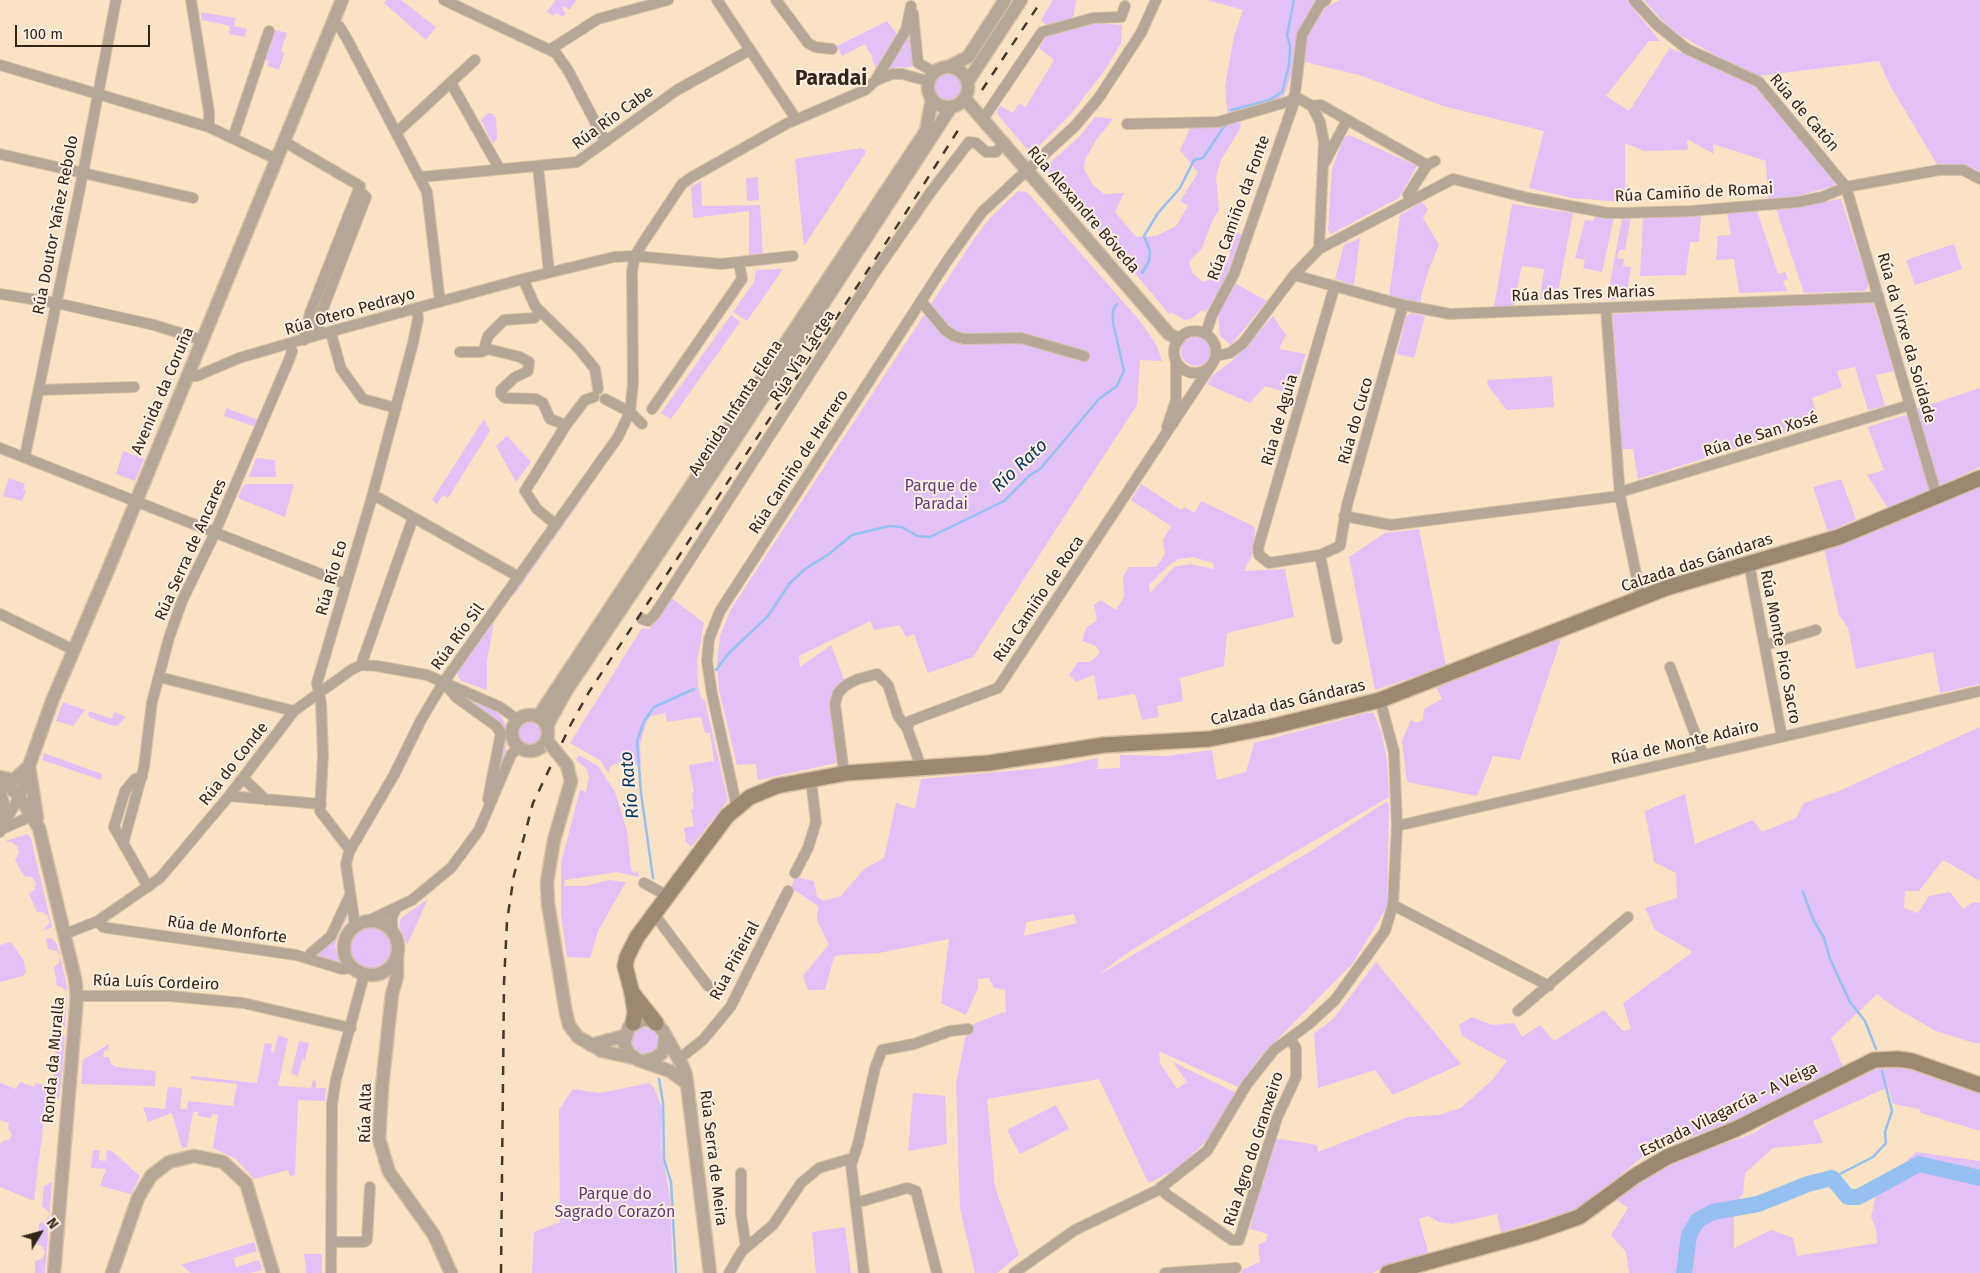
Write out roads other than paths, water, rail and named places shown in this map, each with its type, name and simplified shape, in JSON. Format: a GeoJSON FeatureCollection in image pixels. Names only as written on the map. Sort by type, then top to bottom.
{"type":"FeatureCollection","features":[{"type":"Feature","properties":{"kind":"main road","name":"Calzada das Gándaras"},"geometry":{"type":"LineString","coordinates":[[637,937],[702,847],[727,816],[750,797],[778,786],[844,773],[989,762],[1104,745],[1209,739],[1380,700],[1666,588],[1839,537],[1980,478]]}},
{"type":"Feature","properties":{"kind":"main road","name":"Rúa Serra de Meira"},"geometry":{"type":"LineString","coordinates":[[633,1023],[635,1012],[625,966],[629,952],[637,937]]}},
{"type":"Feature","properties":{"kind":"main road","name":"Rúa Serra de Meira"},"geometry":{"type":"LineString","coordinates":[[632,993],[656,1022]]}},
{"type":"Feature","properties":{"kind":"main road","name":"Estrada Vilagarcía - A Veiga"},"geometry":{"type":"LineString","coordinates":[[1388,1273],[1534,1233],[1579,1216],[1635,1176],[1667,1156],[1736,1129],[1874,1060],[1898,1059],[1912,1061],[1980,1085]]}},
{"type":"Feature","properties":{"kind":"street","name":"Rúa Doutor Yañez Rebolo"},"geometry":{"type":"LineString","coordinates":[[25,456],[116,0]]}},
{"type":"Feature","properties":{"kind":"street"},"geometry":{"type":"LineString","coordinates":[[191,0],[209,112],[209,127]]}},
{"type":"Feature","properties":{"kind":"street","name":"Avenida da Coruña"},"geometry":{"type":"LineString","coordinates":[[1,831],[19,796],[52,701],[342,0]]}},
{"type":"Feature","properties":{"kind":"street"},"geometry":{"type":"LineString","coordinates":[[444,0],[551,49],[569,72],[605,141]]}},
{"type":"Feature","properties":{"kind":"street"},"geometry":{"type":"LineString","coordinates":[[551,49],[598,19],[668,0]]}},
{"type":"Feature","properties":{"kind":"street"},"geometry":{"type":"LineString","coordinates":[[717,0],[796,119]]}},
{"type":"Feature","properties":{"kind":"street"},"geometry":{"type":"LineString","coordinates":[[776,0],[808,43],[815,47],[832,49]]}},
{"type":"Feature","properties":{"kind":"street"},"geometry":{"type":"LineString","coordinates":[[950,66],[961,71],[968,81],[969,88],[965,99],[951,107],[942,106],[932,99],[929,94],[931,77],[943,67],[950,66],[968,57],[1005,0]]}},
{"type":"Feature","properties":{"kind":"street"},"geometry":{"type":"LineString","coordinates":[[968,81],[1021,0]]}},
{"type":"Feature","properties":{"kind":"street","name":"Rúa Camiño de Herrero"},"geometry":{"type":"LineString","coordinates":[[737,808],[712,694],[707,661],[709,639],[724,605],[921,301],[982,212],[1075,126],[1098,100],[1141,33],[1156,0]]}},
{"type":"Feature","properties":{"kind":"street"},"geometry":{"type":"LineString","coordinates":[[1126,124],[1218,122],[1290,101],[1295,97],[1302,35],[1320,4],[1326,0]]}},
{"type":"Feature","properties":{"kind":"street","name":"Rúa de Catón"},"geometry":{"type":"LineString","coordinates":[[1634,0],[1657,26],[1687,49],[1760,82],[1846,187]]}},
{"type":"Feature","properties":{"kind":"street"},"geometry":{"type":"LineString","coordinates":[[909,3],[914,14],[918,63],[931,77]]}},
{"type":"Feature","properties":{"kind":"street"},"geometry":{"type":"LineString","coordinates":[[875,81],[906,30],[909,3]]}},
{"type":"Feature","properties":{"kind":"street"},"geometry":{"type":"LineString","coordinates":[[984,119],[1042,32],[1093,18],[1121,17],[1125,6]]}},
{"type":"Feature","properties":{"kind":"street"},"geometry":{"type":"LineString","coordinates":[[332,23],[339,26],[346,37],[421,177],[427,192],[440,302]]}},
{"type":"Feature","properties":{"kind":"street"},"geometry":{"type":"LineString","coordinates":[[233,138],[268,31]]}},
{"type":"Feature","properties":{"kind":"street","name":"Rúa Río Cabe"},"geometry":{"type":"LineString","coordinates":[[421,177],[578,162],[677,90],[750,50]]}},
{"type":"Feature","properties":{"kind":"street"},"geometry":{"type":"LineString","coordinates":[[396,132],[475,60]]}},
{"type":"Feature","properties":{"kind":"street"},"geometry":{"type":"LineString","coordinates":[[0,65],[209,127],[276,159]]}},
{"type":"Feature","properties":{"kind":"street"},"geometry":{"type":"LineString","coordinates":[[636,256],[682,184],[738,150],[796,119],[858,93],[875,81],[892,74],[931,77]]}},
{"type":"Feature","properties":{"kind":"street"},"geometry":{"type":"LineString","coordinates":[[451,83],[500,168]]}},
{"type":"Feature","properties":{"kind":"street"},"geometry":{"type":"LineString","coordinates":[[1295,97],[1312,106],[1320,122],[1324,142],[1319,249]]}},
{"type":"Feature","properties":{"kind":"street","name":"Rúa Camiño da Fonte"},"geometry":{"type":"LineString","coordinates":[[1206,333],[1212,315],[1234,274],[1295,97]]}},
{"type":"Feature","properties":{"kind":"street","name":"Avenida Infanta Elena"},"geometry":{"type":"LineString","coordinates":[[542,722],[926,131],[932,99]]}},
{"type":"Feature","properties":{"kind":"street","name":"Rúa Alexandre Bóveda"},"geometry":{"type":"LineString","coordinates":[[965,99],[1169,334],[1178,339]]}},
{"type":"Feature","properties":{"kind":"street"},"geometry":{"type":"LineString","coordinates":[[1312,106],[1316,104],[1321,105],[1431,163],[1408,196],[1411,201]]}},
{"type":"Feature","properties":{"kind":"street","name":"Avenida Infanta Elena"},"geometry":{"type":"LineString","coordinates":[[542,722],[566,691],[736,438],[951,107]]}},
{"type":"Feature","properties":{"kind":"street"},"geometry":{"type":"LineString","coordinates":[[1324,165],[1347,120]]}},
{"type":"Feature","properties":{"kind":"street"},"geometry":{"type":"LineString","coordinates":[[283,141],[360,186],[310,313],[304,333],[304,340]]}},
{"type":"Feature","properties":{"kind":"street","name":"Rúa Vía Láctea"},"geometry":{"type":"LineString","coordinates":[[642,619],[648,620],[655,614],[876,271],[930,193],[969,142],[976,143],[986,152],[996,152],[1004,143]]}},
{"type":"Feature","properties":{"kind":"street"},"geometry":{"type":"LineString","coordinates":[[0,154],[193,198]]}},
{"type":"Feature","properties":{"kind":"street"},"geometry":{"type":"LineString","coordinates":[[538,166],[549,272]]}},
{"type":"Feature","properties":{"kind":"street","name":"Rúa Camiño de Romai"},"geometry":{"type":"LineString","coordinates":[[1216,356],[1230,353],[1243,343],[1294,275],[1319,249],[1411,201],[1454,175],[1528,198],[1607,212],[1682,212],[1789,203],[1822,197],[1846,187],[1939,170],[1963,170],[1980,179]]}},
{"type":"Feature","properties":{"kind":"street","name":"Rúa da Virxe da Soidade"},"geometry":{"type":"LineString","coordinates":[[1846,187],[1937,497]]}},
{"type":"Feature","properties":{"kind":"street"},"geometry":{"type":"LineString","coordinates":[[318,335],[319,319],[366,197],[358,190]]}},
{"type":"Feature","properties":{"kind":"street","name":"Rúa Otero Pedrayo"},"geometry":{"type":"LineString","coordinates":[[187,376],[197,376],[239,358],[318,335],[549,272],[614,257],[636,256],[703,263],[739,262],[793,256]]}},
{"type":"Feature","properties":{"kind":"street","name":"Rúa Río Sil"},"geometry":{"type":"LineString","coordinates":[[355,925],[346,864],[350,850],[394,775],[421,720],[444,684],[618,437],[630,412],[633,384],[632,271],[636,256]]}},
{"type":"Feature","properties":{"kind":"street"},"geometry":{"type":"LineString","coordinates":[[652,409],[742,279],[739,262]]}},
{"type":"Feature","properties":{"kind":"street","name":"Rúa das Tres Marias"},"geometry":{"type":"LineString","coordinates":[[1294,275],[1334,288],[1450,314],[1879,297]]}},
{"type":"Feature","properties":{"kind":"street"},"geometry":{"type":"LineString","coordinates":[[523,279],[530,297],[540,312],[551,321],[595,369],[596,393],[600,402],[606,399],[630,412],[642,424]]}},
{"type":"Feature","properties":{"kind":"street","name":"Rúa de Aguia"},"geometry":{"type":"LineString","coordinates":[[1320,555],[1268,562],[1259,555],[1258,548],[1334,288]]}},
{"type":"Feature","properties":{"kind":"street"},"geometry":{"type":"LineString","coordinates":[[0,294],[56,303],[163,327],[202,340]]}},
{"type":"Feature","properties":{"kind":"street"},"geometry":{"type":"LineString","coordinates":[[921,301],[945,330],[954,336],[964,339],[1021,338],[1084,356]]}},
{"type":"Feature","properties":{"kind":"street","name":"Rúa do Cuco"},"geometry":{"type":"LineString","coordinates":[[1320,555],[1340,546],[1344,516],[1403,305]]}},
{"type":"Feature","properties":{"kind":"street","name":"Rúa Río Eo"},"geometry":{"type":"LineString","coordinates":[[350,850],[320,811],[323,755],[317,683],[372,497],[396,408],[413,343],[418,319],[417,308]]}},
{"type":"Feature","properties":{"kind":"street"},"geometry":{"type":"LineString","coordinates":[[1606,309],[1620,494],[1641,598]]}},
{"type":"Feature","properties":{"kind":"street"},"geometry":{"type":"LineString","coordinates":[[488,349],[485,346],[488,336],[504,320],[534,318],[540,312]]}},
{"type":"Feature","properties":{"kind":"street"},"geometry":{"type":"LineString","coordinates":[[1193,331],[1206,333],[1214,343],[1216,356],[1210,367],[1199,373],[1192,373],[1180,367],[1176,362],[1174,349],[1178,339],[1193,331]]}},
{"type":"Feature","properties":{"kind":"street"},"geometry":{"type":"LineString","coordinates":[[331,332],[341,369],[363,399],[396,408]]}},
{"type":"Feature","properties":{"kind":"street","name":"Rúa Serra de Ancares"},"geometry":{"type":"LineString","coordinates":[[148,886],[114,827],[125,791],[135,779],[142,777],[152,702],[182,601],[216,531],[289,360],[292,351],[290,344]]}},
{"type":"Feature","properties":{"kind":"street"},"geometry":{"type":"LineString","coordinates":[[460,352],[481,352],[488,349],[520,357],[529,362],[528,371],[514,378],[501,390],[501,394],[505,398],[536,399],[543,403],[550,419],[566,425]]}},
{"type":"Feature","properties":{"kind":"street","name":"Rúa Camiño de Roca"},"geometry":{"type":"LineString","coordinates":[[1162,442],[1176,400],[1176,362]]}},
{"type":"Feature","properties":{"kind":"street","name":"Rúa Camiño de Roca"},"geometry":{"type":"LineString","coordinates":[[908,728],[910,721],[998,688],[1210,367]]}},
{"type":"Feature","properties":{"kind":"street"},"geometry":{"type":"LineString","coordinates":[[39,390],[134,387]]}},
{"type":"Feature","properties":{"kind":"street"},"geometry":{"type":"LineString","coordinates":[[555,524],[537,509],[525,491],[566,425],[586,400],[596,393]]}},
{"type":"Feature","properties":{"kind":"street","name":"Rúa de San Xosé"},"geometry":{"type":"LineString","coordinates":[[1344,516],[1391,524],[1620,494],[1910,405]]}},
{"type":"Feature","properties":{"kind":"street"},"geometry":{"type":"LineString","coordinates":[[0,448],[25,456],[135,502],[216,531],[346,584]]}},
{"type":"Feature","properties":{"kind":"street"},"geometry":{"type":"LineString","coordinates":[[372,497],[379,498],[518,577]]}},
{"type":"Feature","properties":{"kind":"street"},"geometry":{"type":"LineString","coordinates":[[412,518],[361,666],[400,668],[427,675],[500,707],[518,720]]}},
{"type":"Feature","properties":{"kind":"street"},"geometry":{"type":"LineString","coordinates":[[1320,555],[1336,639]]}},
{"type":"Feature","properties":{"kind":"street","name":"Rúa Monte Pico Sacro"},"geometry":{"type":"LineString","coordinates":[[1749,564],[1782,737]]}},
{"type":"Feature","properties":{"kind":"street"},"geometry":{"type":"LineString","coordinates":[[0,614],[74,650]]}},
{"type":"Feature","properties":{"kind":"street"},"geometry":{"type":"LineString","coordinates":[[1765,645],[1816,630]]}},
{"type":"Feature","properties":{"kind":"street","name":"Rúa do Conde"},"geometry":{"type":"LineString","coordinates":[[64,934],[98,921],[160,878],[229,796],[294,711],[319,692],[361,666]]}},
{"type":"Feature","properties":{"kind":"street"},"geometry":{"type":"LineString","coordinates":[[1670,667],[1703,755]]}},
{"type":"Feature","properties":{"kind":"street"},"geometry":{"type":"LineString","coordinates":[[844,773],[835,704],[838,693],[846,684],[858,678],[877,674],[883,678],[898,716],[908,728],[921,767]]}},
{"type":"Feature","properties":{"kind":"street"},"geometry":{"type":"LineString","coordinates":[[158,677],[294,711]]}},
{"type":"Feature","properties":{"kind":"street"},"geometry":{"type":"LineString","coordinates":[[444,684],[467,706],[499,729],[500,738],[487,804],[487,815]]}},
{"type":"Feature","properties":{"kind":"street","name":"Rúa de Monte Adairo"},"geometry":{"type":"LineString","coordinates":[[1397,826],[1980,691]]}},
{"type":"Feature","properties":{"kind":"street"},"geometry":{"type":"LineString","coordinates":[[1015,1273],[1074,1230],[1161,1187],[1207,1151],[1248,1084],[1274,1050],[1309,1024],[1335,1000],[1386,931],[1393,905],[1397,826],[1394,752],[1380,700]]}},
{"type":"Feature","properties":{"kind":"street"},"geometry":{"type":"LineString","coordinates":[[528,715],[542,722],[548,742],[536,751],[530,752],[518,747],[512,737],[512,731],[518,720],[528,715]]}},
{"type":"Feature","properties":{"kind":"street","name":"Rúa Serra de Meira"},"geometry":{"type":"LineString","coordinates":[[548,742],[567,765],[571,781],[551,855],[548,882],[548,904],[569,1025],[578,1037],[602,1051],[639,1060],[670,1071],[686,1084]]}},
{"type":"Feature","properties":{"kind":"street"},"geometry":{"type":"LineString","coordinates":[[392,994],[389,984],[352,968],[344,954],[343,946],[349,931],[355,925],[396,908],[424,892],[451,868],[468,848],[487,815],[511,756],[518,747]]}},
{"type":"Feature","properties":{"kind":"street"},"geometry":{"type":"LineString","coordinates":[[0,778],[14,780],[29,766]]}},
{"type":"Feature","properties":{"kind":"street"},"geometry":{"type":"LineString","coordinates":[[29,766],[39,828]]}},
{"type":"Feature","properties":{"kind":"street","name":"Ronda da Muralla"},"geometry":{"type":"LineString","coordinates":[[0,778],[19,796],[39,828],[77,996],[54,1273]]}},
{"type":"Feature","properties":{"kind":"street"},"geometry":{"type":"LineString","coordinates":[[243,778],[266,800]]}},
{"type":"Feature","properties":{"kind":"street"},"geometry":{"type":"LineString","coordinates":[[795,873],[808,848],[816,822],[811,780]]}},
{"type":"Feature","properties":{"kind":"street"},"geometry":{"type":"LineString","coordinates":[[0,788],[4,803],[1,831]]}},
{"type":"Feature","properties":{"kind":"street"},"geometry":{"type":"LineString","coordinates":[[229,796],[321,804]]}},
{"type":"Feature","properties":{"kind":"street"},"geometry":{"type":"LineString","coordinates":[[1,831],[32,816]]}},
{"type":"Feature","properties":{"kind":"street"},"geometry":{"type":"LineString","coordinates":[[644,883],[668,896]]}},
{"type":"Feature","properties":{"kind":"street","name":"Rúa Piñeiral"},"geometry":{"type":"LineString","coordinates":[[679,1059],[703,1040],[731,1006],[788,891]]}},
{"type":"Feature","properties":{"kind":"street"},"geometry":{"type":"LineString","coordinates":[[310,960],[311,953],[330,936],[350,895]]}},
{"type":"Feature","properties":{"kind":"street"},"geometry":{"type":"LineString","coordinates":[[1393,905],[1549,986]]}},
{"type":"Feature","properties":{"kind":"street"},"geometry":{"type":"LineString","coordinates":[[331,1273],[332,1104],[336,1079],[351,1028],[371,975],[390,968],[397,956],[398,947],[392,930],[392,917],[396,908]]}},
{"type":"Feature","properties":{"kind":"street"},"geometry":{"type":"LineString","coordinates":[[654,914],[708,986]]}},
{"type":"Feature","properties":{"kind":"street"},"geometry":{"type":"LineString","coordinates":[[1518,1011],[1628,916]]}},
{"type":"Feature","properties":{"kind":"street"},"geometry":{"type":"LineString","coordinates":[[370,920],[386,925],[392,930]]}},
{"type":"Feature","properties":{"kind":"street","name":"Rúa de Monforte"},"geometry":{"type":"LineString","coordinates":[[98,921],[103,927],[108,928],[259,950],[310,960],[342,969],[352,968]]}},
{"type":"Feature","properties":{"kind":"street","name":"Rúa Alta"},"geometry":{"type":"LineString","coordinates":[[397,956],[397,976],[392,994],[380,1112],[381,1150],[392,1177],[440,1245],[450,1273]]}},
{"type":"Feature","properties":{"kind":"street","name":"Rúa Luís Cordeiro"},"geometry":{"type":"LineString","coordinates":[[77,996],[170,996],[243,1003],[351,1028]]}},
{"type":"Feature","properties":{"kind":"street"},"geometry":{"type":"LineString","coordinates":[[591,1045],[624,1036],[633,1023],[644,1019],[656,1022]]}},
{"type":"Feature","properties":{"kind":"street","name":"Rúa Serra de Meira"},"geometry":{"type":"LineString","coordinates":[[656,1022],[666,1036],[686,1075],[709,1271]]}},
{"type":"Feature","properties":{"kind":"street"},"geometry":{"type":"LineString","coordinates":[[864,1273],[850,1165],[875,1068],[882,1050],[914,1044],[950,1031],[968,1030]]}},
{"type":"Feature","properties":{"kind":"street"},"geometry":{"type":"LineString","coordinates":[[624,1036],[626,1048],[639,1060],[655,1058],[661,1054],[664,1049],[666,1036]]}},
{"type":"Feature","properties":{"kind":"street","name":"Rúa Agro do Granxeiro"},"geometry":{"type":"LineString","coordinates":[[1161,1187],[1166,1194],[1232,1240],[1239,1240],[1277,1118],[1296,1077],[1296,1048],[1290,1039]]}},
{"type":"Feature","properties":{"kind":"street"},"geometry":{"type":"LineString","coordinates":[[112,1273],[138,1198],[150,1176],[169,1162],[194,1156],[223,1162],[246,1183],[273,1273]]}},
{"type":"Feature","properties":{"kind":"street"},"geometry":{"type":"LineString","coordinates":[[729,1273],[737,1257],[773,1225],[801,1183],[813,1172],[853,1158]]}},
{"type":"Feature","properties":{"kind":"street"},"geometry":{"type":"LineString","coordinates":[[741,1173],[741,1214],[746,1248]]}},
{"type":"Feature","properties":{"kind":"street"},"geometry":{"type":"LineString","coordinates":[[332,1242],[364,1242],[367,1240],[370,1187]]}},
{"type":"Feature","properties":{"kind":"street"},"geometry":{"type":"LineString","coordinates":[[856,1203],[908,1188],[916,1191],[937,1273]]}},
{"type":"Feature","properties":{"kind":"street"},"geometry":{"type":"LineString","coordinates":[[1165,1273],[1236,1268]]}},
{"type":"Feature","properties":{"kind":"waterway","name":"Río Rato"},"geometry":{"type":"LineString","coordinates":[[1231,110],[1270,100],[1282,92],[1289,65],[1290,46],[1287,35],[1294,0]]}},
{"type":"Feature","properties":{"kind":"waterway","name":"Río Rato"},"geometry":{"type":"LineString","coordinates":[[1142,273],[1149,261],[1150,251],[1144,236],[1158,213],[1180,188],[1194,160],[1203,158],[1225,125]]}},
{"type":"Feature","properties":{"kind":"waterway","name":"Río Rato"},"geometry":{"type":"LineString","coordinates":[[716,670],[728,654],[768,616],[790,583],[805,569],[829,554],[852,535],[889,526],[902,527],[917,536],[930,537],[1004,501],[1029,476],[1041,468],[1099,399],[1117,386],[1124,371],[1113,323],[1113,310],[1117,304]]}},
{"type":"Feature","properties":{"kind":"waterway","name":"Río Rato"},"geometry":{"type":"LineString","coordinates":[[653,878],[641,793],[637,741],[644,721],[654,707],[694,689]]}},
{"type":"Feature","properties":{"kind":"waterway"},"geometry":{"type":"LineString","coordinates":[[1803,892],[1813,919],[1824,938],[1830,959],[1850,1002],[1865,1021],[1876,1049]]}},
{"type":"Feature","properties":{"kind":"waterway"},"geometry":{"type":"LineString","coordinates":[[1832,1178],[1873,1157],[1886,1143],[1885,1132],[1892,1111],[1882,1071]]}},
{"type":"Feature","properties":{"kind":"waterway","name":"Río Rato"},"geometry":{"type":"LineString","coordinates":[[659,1079],[663,1102],[664,1159],[671,1182],[676,1273]]}},
{"type":"Feature","properties":{"kind":"waterway"},"geometry":{"type":"LineString","coordinates":[[1684,1273],[1689,1235],[1698,1220],[1713,1212],[1758,1204],[1808,1184],[1832,1178],[1848,1197],[1858,1197],[1919,1164],[1980,1178]]}},
{"type":"Feature","properties":{"kind":"railway"},"geometry":{"type":"LineString","coordinates":[[982,90],[1042,0]]}},
{"type":"Feature","properties":{"kind":"railway"},"geometry":{"type":"LineString","coordinates":[[501,1273],[504,983],[507,921],[514,875],[533,803],[571,724],[589,692],[905,214],[962,124]]}},
{"type":"Feature","properties":{"kind":"district","name":"Paradai"},"geometry":{"type":"Point","coordinates":[831,79]}},
{"type":"Feature","properties":{"kind":"park label","name":"Parque de Paradai"},"geometry":{"type":"Point","coordinates":[941,496]}},
{"type":"Feature","properties":{"kind":"park label","name":"Parque do Sagrado Corazón"},"geometry":{"type":"Point","coordinates":[615,1204]}}]}
